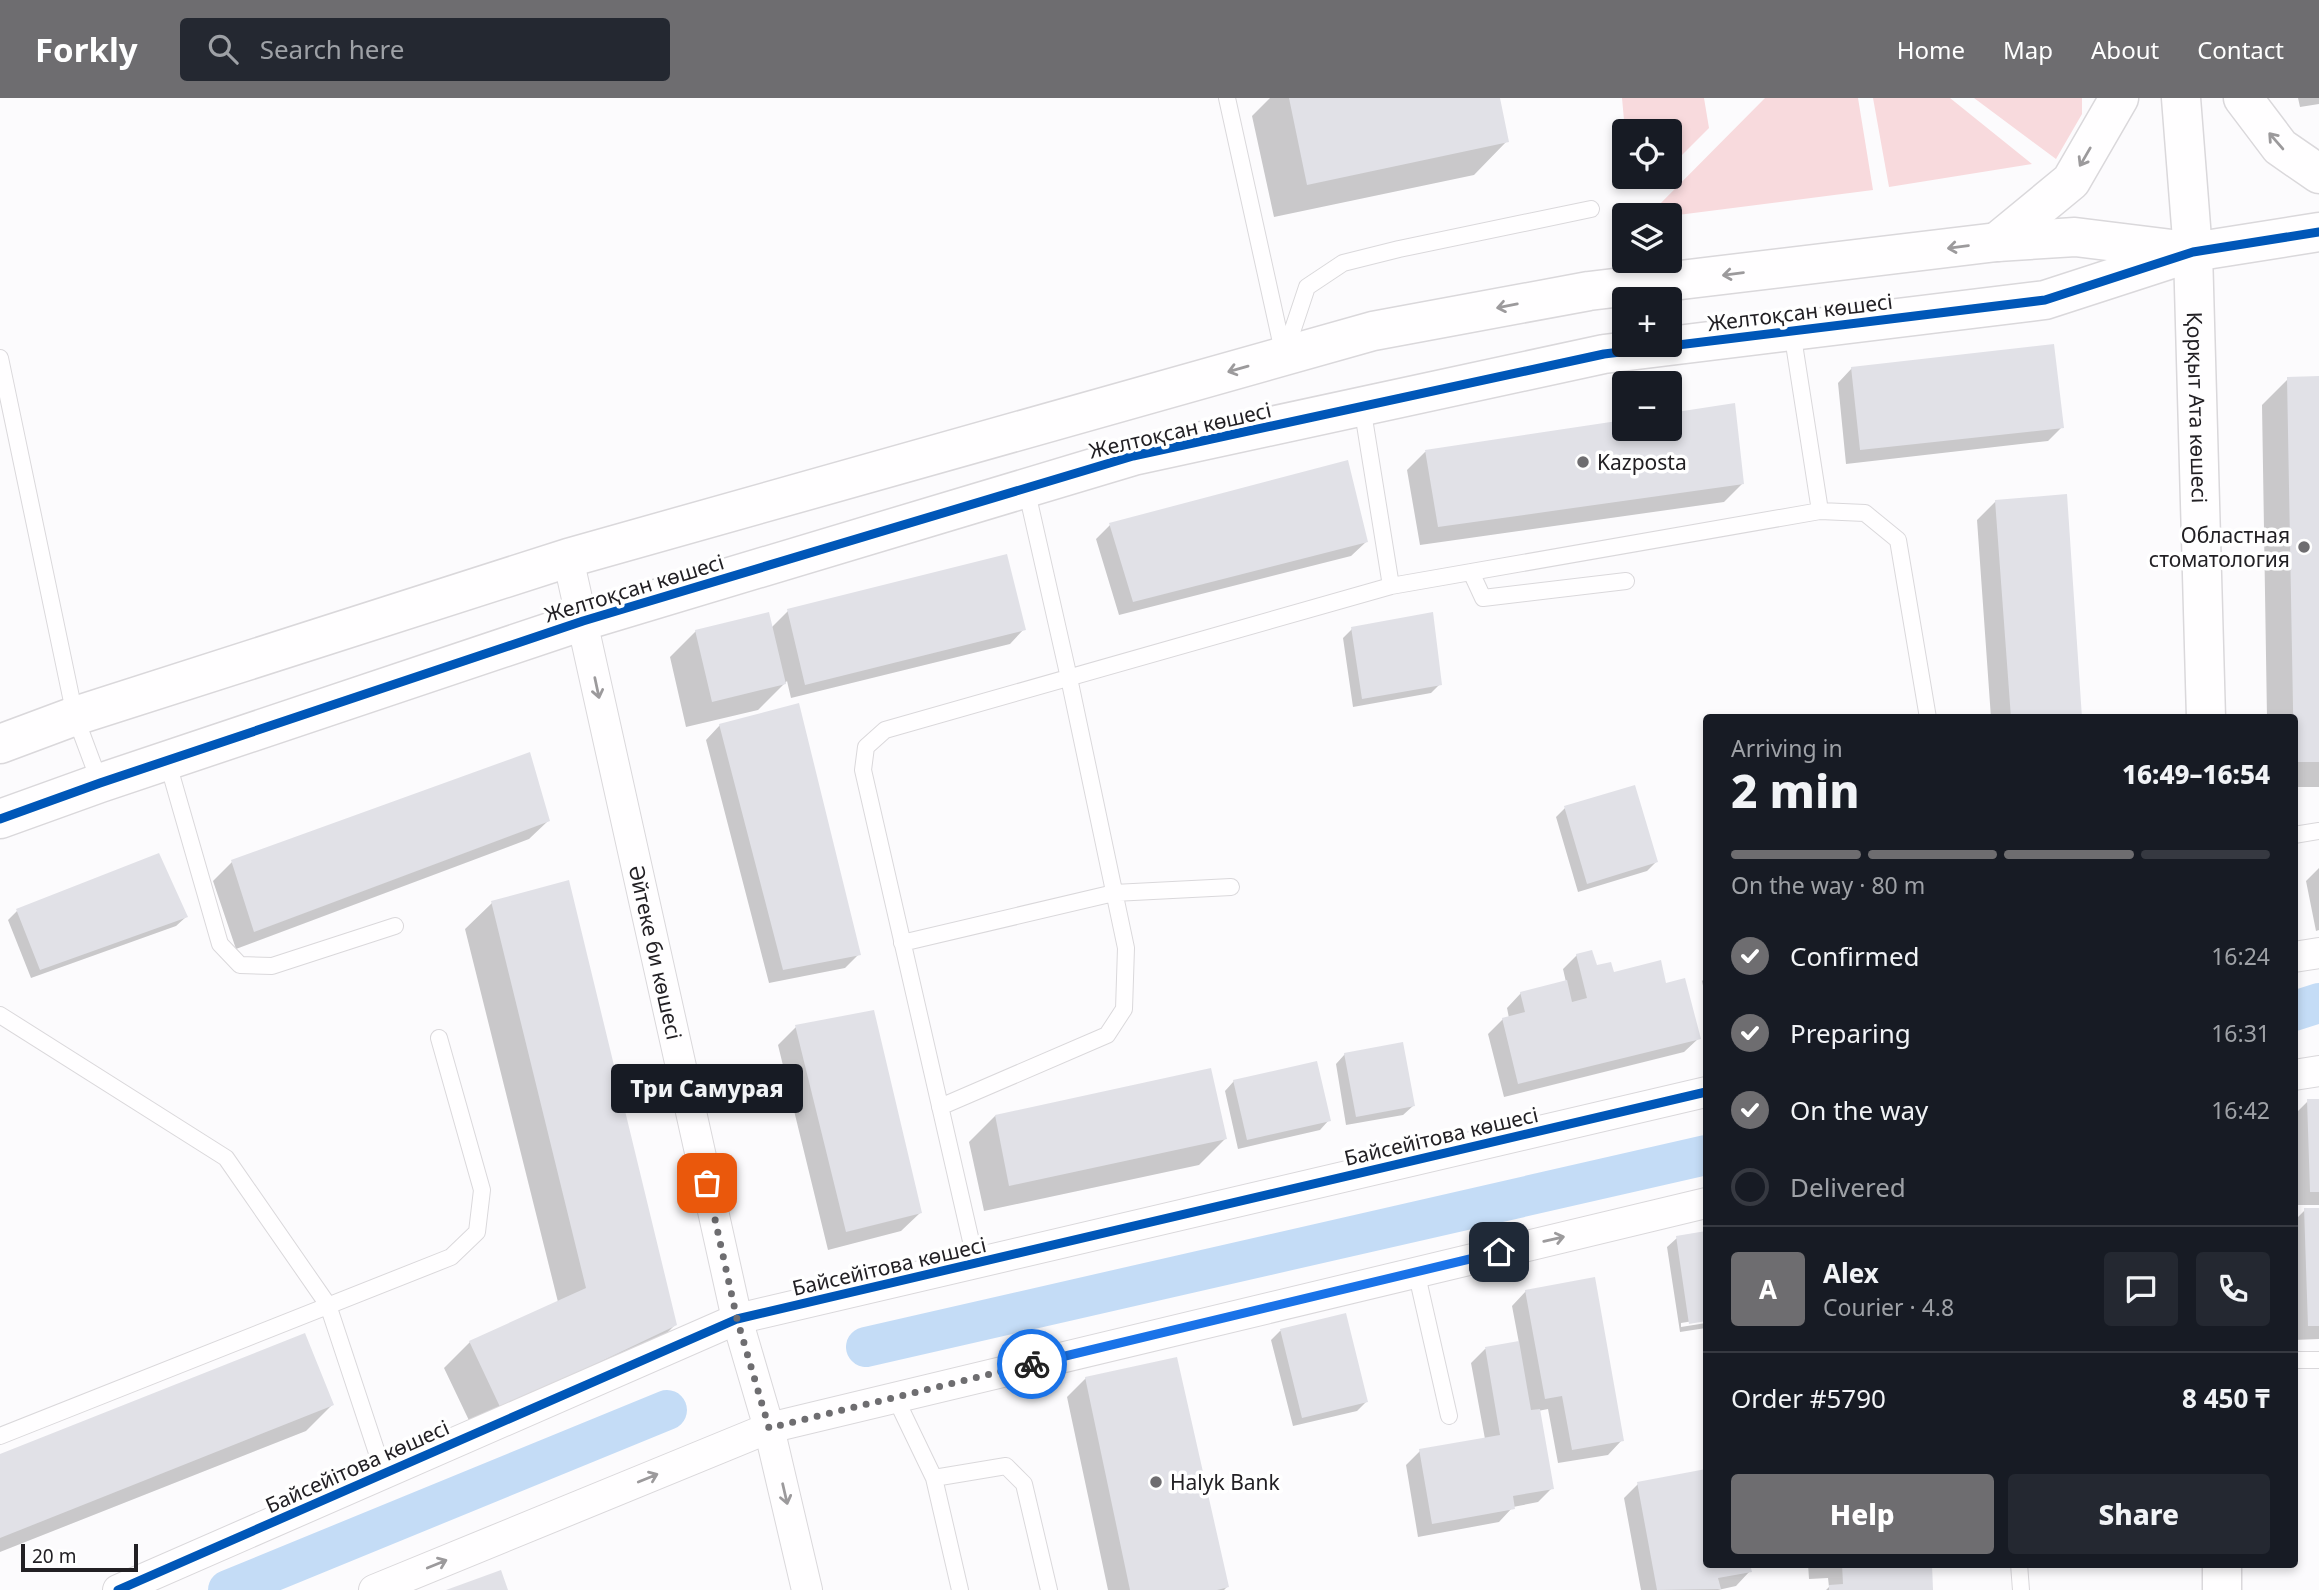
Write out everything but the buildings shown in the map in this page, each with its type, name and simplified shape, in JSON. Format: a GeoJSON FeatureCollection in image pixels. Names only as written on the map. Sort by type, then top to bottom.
{"type":"FeatureCollection","features":[{"type":"Feature","properties":{"kind":"street"},"geometry":{"type":"LineString","coordinates":[[1997,242],[2071,181],[2119,98]]}},
{"type":"Feature","properties":{"kind":"street","name":"Қорқыт Ата көшесі"},"geometry":{"type":"LineString","coordinates":[[2181,98],[2193,252],[2206,714]]}},
{"type":"Feature","properties":{"kind":"street"},"geometry":{"type":"LineString","coordinates":[[2242,98],[2280,147],[2319,174]]}},
{"type":"Feature","properties":{"kind":"street","name":"Желтоқсан көшесі"},"geometry":{"type":"LineString","coordinates":[[0,819],[167,760],[583,621],[1133,456],[1604,354],[2045,300],[2193,252],[2319,232]]}},
{"type":"Feature","properties":{"kind":"street","name":"Желтоқсан көшесі"},"geometry":{"type":"LineString","coordinates":[[0,744],[75,716],[568,558],[1373,331],[1589,291],[1997,242],[2075,237],[2193,252]]}},
{"type":"Feature","properties":{"kind":"street","name":"Әйтеке би көшесі"},"geometry":{"type":"LineString","coordinates":[[568,558],[737,1319],[769,1428],[807,1590]]}},
{"type":"Feature","properties":{"kind":"street"},"geometry":{"type":"LineString","coordinates":[[2298,956],[2319,953]]}},
{"type":"Feature","properties":{"kind":"street"},"geometry":{"type":"LineString","coordinates":[[2298,1074],[2319,1071]]}},
{"type":"Feature","properties":{"kind":"street","name":"Байсейітова көшесі"},"geometry":{"type":"LineString","coordinates":[[118,1590],[737,1319],[1703,1093]]}},
{"type":"Feature","properties":{"kind":"street"},"geometry":{"type":"LineString","coordinates":[[374,1590],[769,1428],[1703,1204]]}},
{"type":"Feature","properties":{"kind":"street"},"geometry":{"type":"LineString","coordinates":[[2222,1568],[2222,1590]]}},
{"type":"Feature","properties":{"kind":"lane"},"geometry":{"type":"LineString","coordinates":[[1227,98],[1284,356]]}},
{"type":"Feature","properties":{"kind":"lane"},"geometry":{"type":"LineString","coordinates":[[1284,356],[1307,287],[1343,263],[1591,209]]}},
{"type":"Feature","properties":{"kind":"lane"},"geometry":{"type":"LineString","coordinates":[[1792,331],[1820,511]]}},
{"type":"Feature","properties":{"kind":"lane"},"geometry":{"type":"LineString","coordinates":[[0,358],[75,716],[100,783]]}},
{"type":"Feature","properties":{"kind":"lane"},"geometry":{"type":"LineString","coordinates":[[1362,406],[1391,586]]}},
{"type":"Feature","properties":{"kind":"lane"},"geometry":{"type":"LineString","coordinates":[[940,1107],[1107,1035],[1124,1009],[1126,948],[1026,488]]}},
{"type":"Feature","properties":{"kind":"lane"},"geometry":{"type":"LineString","coordinates":[[976,1263],[863,770],[866,747],[885,730],[1391,586],[1820,511],[1865,513],[1898,540],[1927,714]]}},
{"type":"Feature","properties":{"kind":"lane"},"geometry":{"type":"LineString","coordinates":[[1471,572],[1483,598],[1626,581]]}},
{"type":"Feature","properties":{"kind":"lane"},"geometry":{"type":"LineString","coordinates":[[167,760],[220,944],[240,965],[272,965],[395,926]]}},
{"type":"Feature","properties":{"kind":"lane"},"geometry":{"type":"LineString","coordinates":[[2298,834],[2319,831]]}},
{"type":"Feature","properties":{"kind":"lane"},"geometry":{"type":"LineString","coordinates":[[902,943],[1114,893],[1231,887]]}},
{"type":"Feature","properties":{"kind":"lane"},"geometry":{"type":"LineString","coordinates":[[0,1014],[226,1158],[328,1305],[384,1474]]}},
{"type":"Feature","properties":{"kind":"lane"},"geometry":{"type":"LineString","coordinates":[[0,1436],[451,1257],[477,1232],[482,1191],[439,1038]]}},
{"type":"Feature","properties":{"kind":"lane"},"geometry":{"type":"LineString","coordinates":[[1416,1272],[1449,1416]]}},
{"type":"Feature","properties":{"kind":"lane"},"geometry":{"type":"LineString","coordinates":[[2298,1360],[2319,1360]]}},
{"type":"Feature","properties":{"kind":"lane"},"geometry":{"type":"LineString","coordinates":[[895,1397],[934,1478],[960,1590]]}},
{"type":"Feature","properties":{"kind":"lane"},"geometry":{"type":"LineString","coordinates":[[934,1478],[1006,1466],[1024,1485],[1049,1590]]}},
{"type":"Feature","properties":{"kind":"lane"},"geometry":{"type":"LineString","coordinates":[[2019,1568],[2021,1590]]}},
{"type":"Feature","properties":{"kind":"shaded area"},"geometry":{"type":"Polygon","coordinates":[[[1622,98],[1704,98],[1709,128],[1682,155],[1682,119],[1624,119],[1622,98]]]}},
{"type":"Feature","properties":{"kind":"shaded area"},"geometry":{"type":"Polygon","coordinates":[[[1765,98],[1858,98],[1873,190],[1682,214],[1682,203],[1661,203],[1675,189],[1682,189],[1682,182],[1765,98]]]}},
{"type":"Feature","properties":{"kind":"shaded area"},"geometry":{"type":"Polygon","coordinates":[[[1873,98],[1950,98],[2032,164],[1889,187],[1873,98]]]}},
{"type":"Feature","properties":{"kind":"shaded area"},"geometry":{"type":"Polygon","coordinates":[[[1974,98],[2082,98],[2082,114],[2056,159],[1974,98]]]}},
{"type":"Feature","properties":{"kind":"waterway"},"geometry":{"type":"LineString","coordinates":[[2298,1010],[2319,1003]]}},
{"type":"Feature","properties":{"kind":"waterway"},"geometry":{"type":"LineString","coordinates":[[866,1347],[1703,1156]]}},
{"type":"Feature","properties":{"kind":"waterway"},"geometry":{"type":"LineString","coordinates":[[228,1590],[667,1410]]}},
{"type":"Feature","properties":{"kind":"cycle path"},"geometry":{"type":"LineString","coordinates":[[0,819],[583,621],[1133,456],[1604,354],[2045,300],[2193,252],[2319,232]]}},
{"type":"Feature","properties":{"kind":"cycle path"},"geometry":{"type":"LineString","coordinates":[[118,1590],[737,1319],[1703,1093]]}},
{"type":"Feature","properties":{"kind":"way so far"},"geometry":{"type":"LineString","coordinates":[[707,1183],[737,1319],[769,1428],[1032,1364]]}},
{"type":"Feature","properties":{"kind":"place","name":"Kazposta"},"geometry":{"type":"Point","coordinates":[1583,462]}},
{"type":"Feature","properties":{"kind":"place","name":"Областная стоматология"},"geometry":{"type":"Point","coordinates":[2304,547]}},
{"type":"Feature","properties":{"kind":"place","name":"Три Самурая"},"geometry":{"type":"Point","coordinates":[707,1183]}},
{"type":"Feature","properties":{"kind":"place","name":"Halyk Bank"},"geometry":{"type":"Point","coordinates":[1156,1482]}},
{"type":"Feature","properties":{"kind":"route"},"geometry":{"type":"LineString","coordinates":[[1032,1364],[1499,1252]]}}]}
